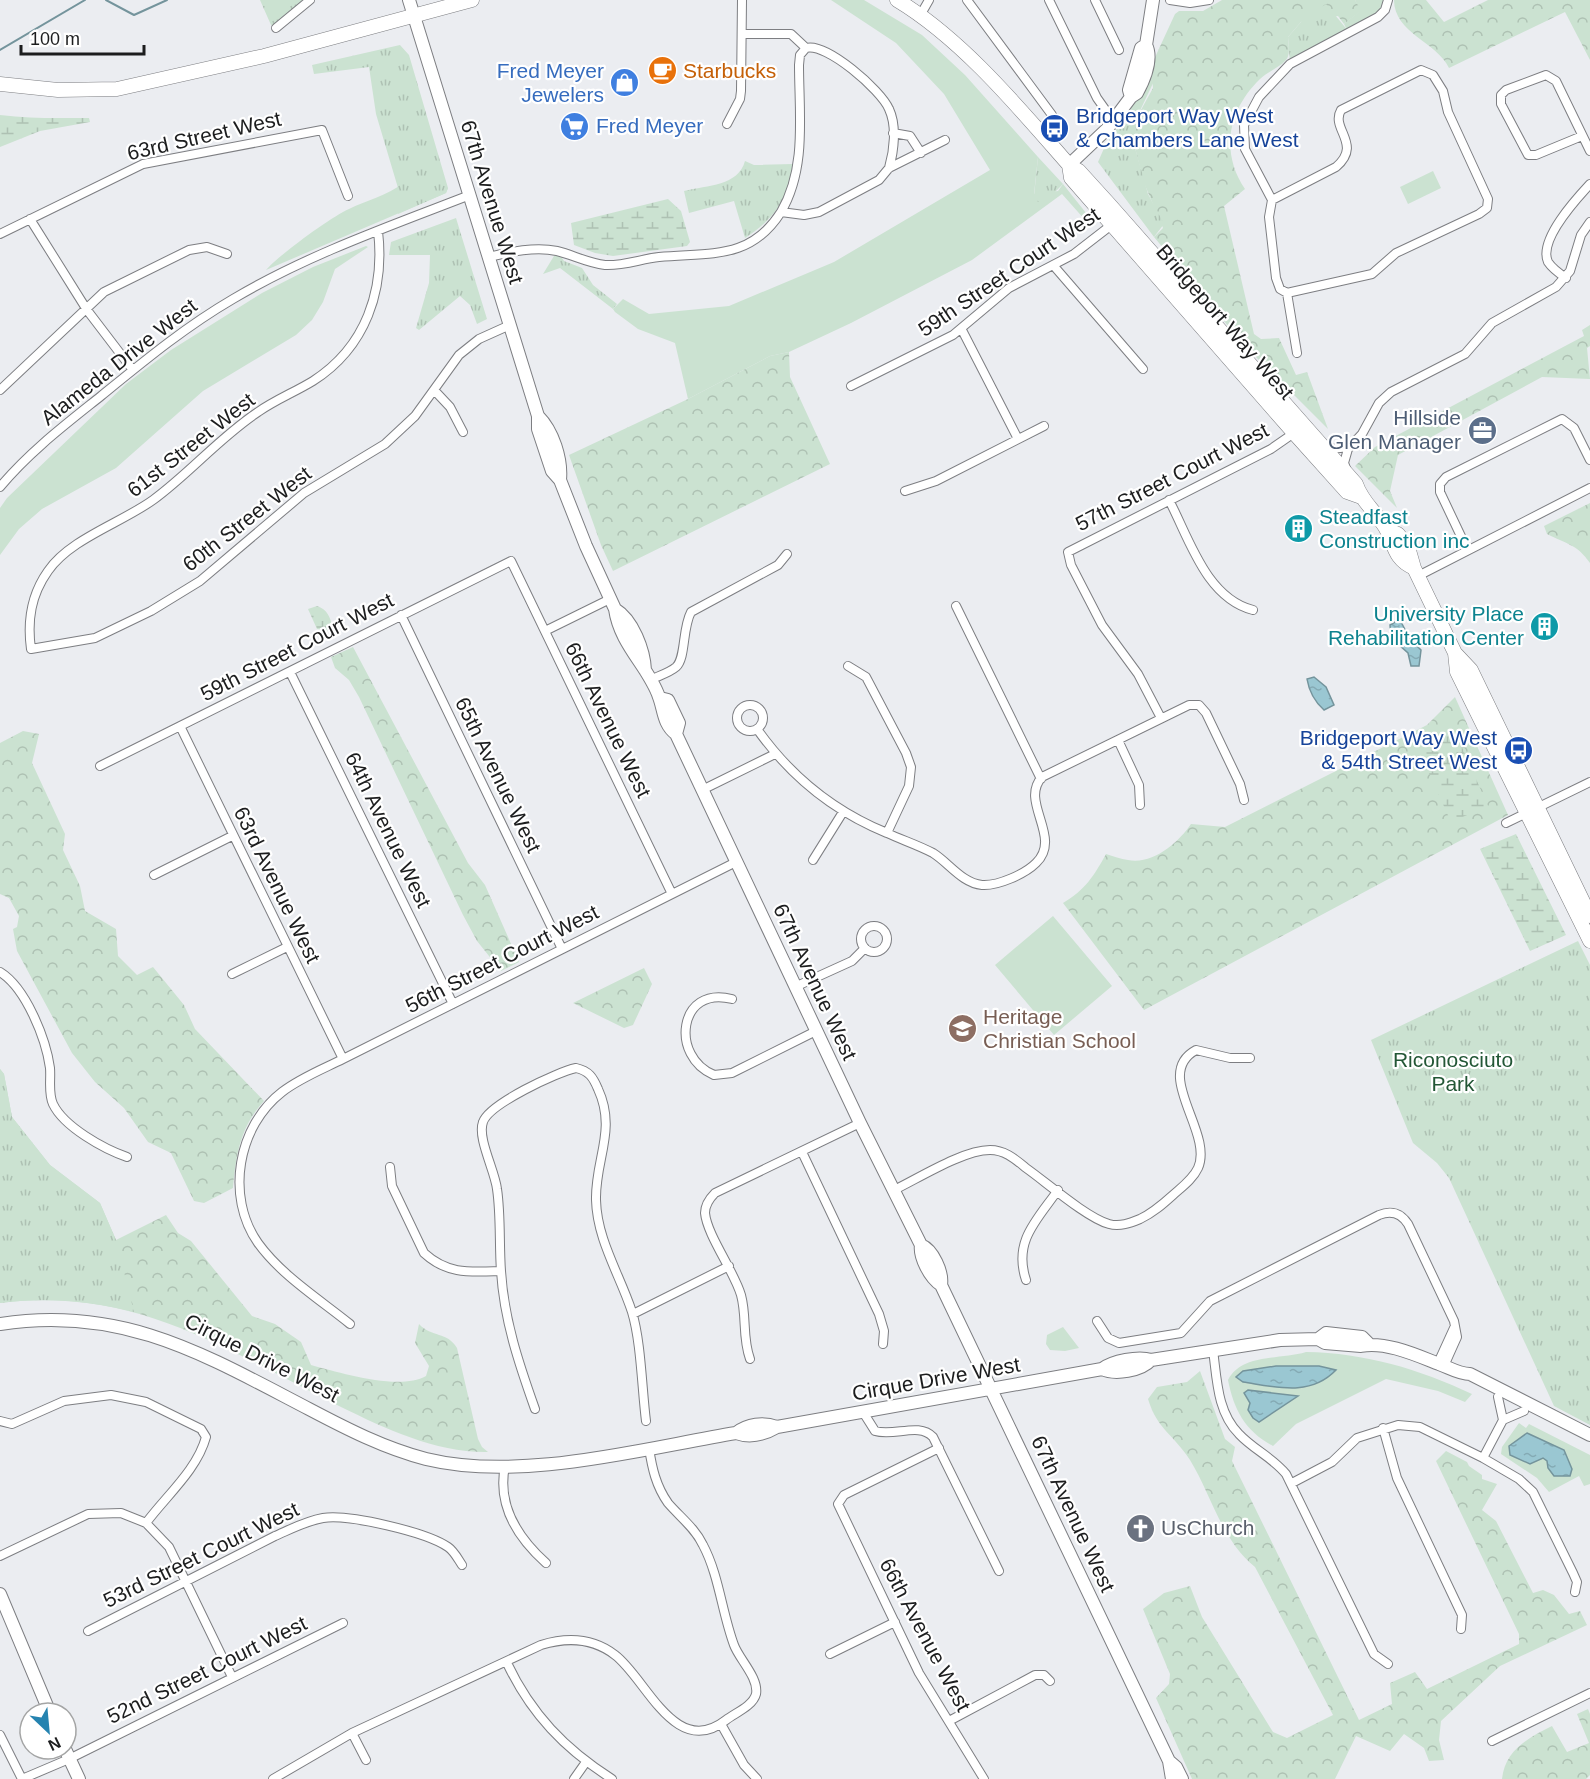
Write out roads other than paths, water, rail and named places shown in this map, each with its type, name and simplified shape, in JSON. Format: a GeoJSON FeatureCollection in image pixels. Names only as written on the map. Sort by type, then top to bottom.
{"type":"FeatureCollection","features":[{"type":"Feature","properties":{"kind":"main road","name":"67th Avenue West"},"geometry":{"type":"LineString","coordinates":[[409,0],[538,416],[538,429],[552,471],[560,480],[613,604],[624,615],[644,655],[648,675],[660,698],[660,707],[670,730],[676,734],[797,986],[860,1123],[921,1245],[920,1252],[934,1280],[941,1284],[1169,1761],[1182,1779]]}},
{"type":"Feature","properties":{"kind":"main road"},"geometry":{"type":"LineString","coordinates":[[0,84],[58,90],[117,89],[242,61],[472,0]]}},
{"type":"Feature","properties":{"kind":"main road","name":"Bridgeport Way West"},"geometry":{"type":"LineString","coordinates":[[897,0],[921,14],[964,53],[1069,165],[1071,178],[1117,221],[1356,484],[1361,497],[1386,529],[1397,556],[1416,572],[1455,653],[1457,672],[1590,916]]}},
{"type":"Feature","properties":{"kind":"main road"},"geometry":{"type":"LineString","coordinates":[[1069,165],[1114,122],[1131,97],[1129,90],[1141,48],[1146,45],[1153,0]]}},
{"type":"Feature","properties":{"kind":"main road","name":"Bridgeport Way West"},"geometry":{"type":"LineString","coordinates":[[1117,221],[1294,434],[1347,492],[1361,497]]}},
{"type":"Feature","properties":{"kind":"main road"},"geometry":{"type":"LineString","coordinates":[[1272,389],[1291,420],[1294,434],[1321,445]]}},
{"type":"Feature","properties":{"kind":"main road","name":"Bridgeport Way West"},"geometry":{"type":"LineString","coordinates":[[1531,811],[1590,941]]}},
{"type":"Feature","properties":{"kind":"main road","name":"Cirque Drive West"},"geometry":{"type":"LineString","coordinates":[[0,1317],[37,1313],[89,1314],[153,1328],[203,1347],[381,1438],[428,1452],[495,1461],[503,1466]]}},
{"type":"Feature","properties":{"kind":"main road","name":"Cirque Drive West"},"geometry":{"type":"LineString","coordinates":[[0,1324],[37,1320],[89,1321],[152,1334],[204,1354],[381,1445],[445,1462],[492,1468],[554,1463],[736,1433],[745,1436],[768,1432],[777,1426],[1102,1369],[1110,1373],[1146,1366],[1151,1360],[1266,1341],[1318,1340],[1324,1343],[1369,1344],[1441,1365],[1462,1374],[1470,1374],[1590,1435]]}},
{"type":"Feature","properties":{"kind":"main road","name":"Cirque Drive West"},"geometry":{"type":"LineString","coordinates":[[1462,1374],[1468,1382],[1590,1444]]}},
{"type":"Feature","properties":{"kind":"main road"},"geometry":{"type":"LineString","coordinates":[[0,1594],[45,1701]]}},
{"type":"Feature","properties":{"kind":"main road"},"geometry":{"type":"LineString","coordinates":[[70,1761],[79,1779]]}},
{"type":"Feature","properties":{"kind":"main road","name":"67th Avenue West"},"geometry":{"type":"LineString","coordinates":[[1169,1761],[1172,1779]]}},
{"type":"Feature","properties":{"kind":"street"},"geometry":{"type":"LineString","coordinates":[[276,28],[310,0]]}},
{"type":"Feature","properties":{"kind":"street"},"geometry":{"type":"LineString","coordinates":[[727,124],[740,99],[742,0]]}},
{"type":"Feature","properties":{"kind":"street"},"geometry":{"type":"LineString","coordinates":[[921,14],[929,0]]}},
{"type":"Feature","properties":{"kind":"street"},"geometry":{"type":"LineString","coordinates":[[967,0],[1052,115]]}},
{"type":"Feature","properties":{"kind":"street"},"geometry":{"type":"LineString","coordinates":[[1049,0],[1097,98],[1114,122]]}},
{"type":"Feature","properties":{"kind":"street"},"geometry":{"type":"LineString","coordinates":[[1095,0],[1119,50]]}},
{"type":"Feature","properties":{"kind":"street"},"geometry":{"type":"LineString","coordinates":[[1170,0],[1190,3],[1209,0]]}},
{"type":"Feature","properties":{"kind":"street"},"geometry":{"type":"LineString","coordinates":[[1272,200],[1336,167],[1343,159],[1347,142],[1338,118],[1341,110],[1411,73],[1428,71],[1443,91],[1448,112],[1488,203],[1479,214],[1396,253],[1375,272],[1354,279],[1287,292],[1280,289],[1276,278],[1269,218],[1272,200],[1243,143],[1244,125],[1252,107],[1275,78],[1290,64],[1378,17],[1385,10],[1388,0]]}},
{"type":"Feature","properties":{"kind":"street"},"geometry":{"type":"LineString","coordinates":[[742,34],[791,33],[806,48],[823,50],[876,90],[889,108],[893,133],[893,154],[889,168],[879,180],[819,212],[804,215],[782,212]]}},
{"type":"Feature","properties":{"kind":"street"},"geometry":{"type":"LineString","coordinates":[[489,257],[543,249],[609,265],[662,257],[717,254],[732,251],[754,241],[782,212],[792,191],[798,169],[799,65],[801,55],[806,48]]}},
{"type":"Feature","properties":{"kind":"street"},"geometry":{"type":"LineString","coordinates":[[1582,136],[1536,155],[1528,154],[1501,104],[1501,96],[1506,90],[1549,75],[1556,81],[1590,151]]}},
{"type":"Feature","properties":{"kind":"street","name":"63rd Street West"},"geometry":{"type":"LineString","coordinates":[[0,234],[143,164],[322,130],[348,196]]}},
{"type":"Feature","properties":{"kind":"street"},"geometry":{"type":"LineString","coordinates":[[893,133],[910,136],[921,153]]}},
{"type":"Feature","properties":{"kind":"street"},"geometry":{"type":"LineString","coordinates":[[889,168],[945,140]]}},
{"type":"Feature","properties":{"kind":"street"},"geometry":{"type":"LineString","coordinates":[[1566,278],[1550,264],[1548,251],[1562,214],[1590,184]]}},
{"type":"Feature","properties":{"kind":"street","name":"Alameda Drive West"},"geometry":{"type":"LineString","coordinates":[[0,487],[54,434],[132,369],[163,345],[233,299],[271,278],[378,231],[470,195]]}},
{"type":"Feature","properties":{"kind":"street"},"geometry":{"type":"LineString","coordinates":[[30,219],[87,310],[132,369]]}},
{"type":"Feature","properties":{"kind":"street","name":"59th Street Court West"},"geometry":{"type":"LineString","coordinates":[[851,386],[962,330],[1009,288],[1086,245],[1117,221]]}},
{"type":"Feature","properties":{"kind":"street"},"geometry":{"type":"LineString","coordinates":[[1349,477],[1344,463],[1349,447],[1362,434],[1379,403],[1390,393],[1465,354],[1492,323],[1550,292],[1566,278],[1575,261],[1581,235],[1590,222]]}},
{"type":"Feature","properties":{"kind":"street","name":"61st Street West"},"geometry":{"type":"LineString","coordinates":[[31,649],[29,634],[31,606],[40,584],[56,562],[74,547],[154,499],[236,428],[259,411],[313,381],[348,351],[364,326],[376,294],[380,267],[378,231]]}},
{"type":"Feature","properties":{"kind":"street"},"geometry":{"type":"LineString","coordinates":[[0,390],[112,287],[183,252],[207,247],[227,254]]}},
{"type":"Feature","properties":{"kind":"street"},"geometry":{"type":"LineString","coordinates":[[1053,265],[1143,369]]}},
{"type":"Feature","properties":{"kind":"street"},"geometry":{"type":"LineString","coordinates":[[1287,292],[1297,352]]}},
{"type":"Feature","properties":{"kind":"street","name":"60th Street West"},"geometry":{"type":"LineString","coordinates":[[31,649],[95,638],[176,597],[222,565],[304,493],[385,444],[415,416],[450,365],[468,346],[510,325]]}},
{"type":"Feature","properties":{"kind":"street"},"geometry":{"type":"LineString","coordinates":[[962,330],[1018,439]]}},
{"type":"Feature","properties":{"kind":"street"},"geometry":{"type":"LineString","coordinates":[[434,390],[450,407],[463,432]]}},
{"type":"Feature","properties":{"kind":"street"},"geometry":{"type":"LineString","coordinates":[[1467,549],[1440,494],[1441,482],[1448,476],[1552,423],[1565,420],[1574,428],[1590,460]]}},
{"type":"Feature","properties":{"kind":"street"},"geometry":{"type":"LineString","coordinates":[[904,491],[936,481],[1044,426]]}},
{"type":"Feature","properties":{"kind":"street","name":"57th Street Court West"},"geometry":{"type":"LineString","coordinates":[[1161,718],[1138,674],[1113,644],[1068,554],[1072,548],[1271,449],[1294,434]]}},
{"type":"Feature","properties":{"kind":"street"},"geometry":{"type":"LineString","coordinates":[[1321,445],[1331,449],[1349,447]]}},
{"type":"Feature","properties":{"kind":"street"},"geometry":{"type":"LineString","coordinates":[[1416,572],[1590,488]]}},
{"type":"Feature","properties":{"kind":"street"},"geometry":{"type":"LineString","coordinates":[[1169,500],[1214,584],[1236,604],[1253,610]]}},
{"type":"Feature","properties":{"kind":"street"},"geometry":{"type":"LineString","coordinates":[[648,675],[678,666],[683,653],[685,624],[691,612],[778,565],[787,554]]}},
{"type":"Feature","properties":{"kind":"street","name":"59th Street Court West"},"geometry":{"type":"LineString","coordinates":[[100,766],[511,561]]}},
{"type":"Feature","properties":{"kind":"street","name":"66th Avenue West"},"geometry":{"type":"LineString","coordinates":[[511,561],[672,894]]}},
{"type":"Feature","properties":{"kind":"street"},"geometry":{"type":"LineString","coordinates":[[544,631],[613,604]]}},
{"type":"Feature","properties":{"kind":"street"},"geometry":{"type":"LineString","coordinates":[[956,606],[1041,779]]}},
{"type":"Feature","properties":{"kind":"street","name":"65th Avenue West"},"geometry":{"type":"LineString","coordinates":[[401,615],[562,950]]}},
{"type":"Feature","properties":{"kind":"street"},"geometry":{"type":"LineString","coordinates":[[848,666],[866,677],[911,767],[909,786],[887,833]]}},
{"type":"Feature","properties":{"kind":"street","name":"64th Avenue West"},"geometry":{"type":"LineString","coordinates":[[290,672],[453,1004]]}},
{"type":"Feature","properties":{"kind":"street"},"geometry":{"type":"LineString","coordinates":[[758,729],[775,754],[808,787],[843,812],[932,853],[967,880],[980,885],[998,882],[1031,867],[1044,851],[1046,840],[1035,794],[1041,779],[1186,706],[1197,705],[1208,716],[1240,784],[1244,800]]}},
{"type":"Feature","properties":{"kind":"street","name":"63rd Avenue West"},"geometry":{"type":"LineString","coordinates":[[180,726],[343,1059]]}},
{"type":"Feature","properties":{"kind":"street"},"geometry":{"type":"LineString","coordinates":[[1118,740],[1139,785],[1140,805]]}},
{"type":"Feature","properties":{"kind":"street"},"geometry":{"type":"LineString","coordinates":[[702,790],[775,754]]}},
{"type":"Feature","properties":{"kind":"street"},"geometry":{"type":"LineString","coordinates":[[1506,823],[1590,782]]}},
{"type":"Feature","properties":{"kind":"street"},"geometry":{"type":"LineString","coordinates":[[813,860],[843,812]]}},
{"type":"Feature","properties":{"kind":"street"},"geometry":{"type":"LineString","coordinates":[[154,875],[232,836]]}},
{"type":"Feature","properties":{"kind":"street","name":"56th Street Court West"},"geometry":{"type":"LineString","coordinates":[[350,1324],[283,1270],[252,1233],[240,1200],[239,1174],[249,1136],[264,1109],[284,1090],[343,1059],[736,862]]}},
{"type":"Feature","properties":{"kind":"street"},"geometry":{"type":"LineString","coordinates":[[232,974],[287,947]]}},
{"type":"Feature","properties":{"kind":"street"},"geometry":{"type":"LineString","coordinates":[[797,986],[852,961],[865,948]]}},
{"type":"Feature","properties":{"kind":"street"},"geometry":{"type":"LineString","coordinates":[[0,972],[11,982],[37,1023],[49,1058],[51,1097],[55,1107],[65,1120],[107,1150],[127,1157]]}},
{"type":"Feature","properties":{"kind":"street"},"geometry":{"type":"LineString","coordinates":[[732,999],[717,998],[704,1002],[692,1010],[685,1022],[685,1036],[696,1062],[714,1074],[732,1073],[816,1031]]}},
{"type":"Feature","properties":{"kind":"street"},"geometry":{"type":"LineString","coordinates":[[894,1190],[963,1157],[987,1150],[1007,1154],[1108,1224],[1125,1224],[1148,1215],[1191,1178],[1200,1161],[1198,1132],[1183,1098],[1180,1085],[1185,1060],[1196,1050],[1230,1058],[1250,1058]]}},
{"type":"Feature","properties":{"kind":"street"},"geometry":{"type":"LineString","coordinates":[[535,1409],[514,1348],[501,1271],[498,1191],[482,1131],[487,1115],[500,1104],[570,1070],[585,1070],[592,1077],[606,1116],[606,1142],[597,1181],[597,1215],[633,1314],[646,1421]]}},
{"type":"Feature","properties":{"kind":"street"},"geometry":{"type":"LineString","coordinates":[[750,1359],[744,1341],[745,1323],[741,1295],[707,1219],[707,1203],[716,1193],[860,1123]]}},
{"type":"Feature","properties":{"kind":"street"},"geometry":{"type":"LineString","coordinates":[[802,1152],[880,1317],[883,1344]]}},
{"type":"Feature","properties":{"kind":"street"},"geometry":{"type":"LineString","coordinates":[[390,1167],[395,1193],[424,1253],[454,1272],[501,1271]]}},
{"type":"Feature","properties":{"kind":"street"},"geometry":{"type":"LineString","coordinates":[[1026,1280],[1021,1265],[1022,1247],[1033,1225],[1058,1190]]}},
{"type":"Feature","properties":{"kind":"street"},"geometry":{"type":"LineString","coordinates":[[1097,1321],[1106,1335],[1115,1342],[1175,1335],[1187,1329],[1202,1307],[1214,1298],[1379,1215],[1395,1213],[1404,1217],[1408,1224],[1451,1312],[1457,1338],[1441,1365]]}},
{"type":"Feature","properties":{"kind":"street"},"geometry":{"type":"LineString","coordinates":[[633,1314],[729,1266]]}},
{"type":"Feature","properties":{"kind":"street"},"geometry":{"type":"LineString","coordinates":[[1213,1350],[1225,1414],[1238,1434],[1272,1458],[1292,1483],[1374,1654],[1388,1664]]}},
{"type":"Feature","properties":{"kind":"street"},"geometry":{"type":"LineString","coordinates":[[0,1421],[12,1424],[64,1401],[111,1395],[146,1402],[201,1429],[205,1434],[202,1449],[187,1472],[146,1523]]}},
{"type":"Feature","properties":{"kind":"street"},"geometry":{"type":"LineString","coordinates":[[1498,1397],[1503,1420]]}},
{"type":"Feature","properties":{"kind":"street"},"geometry":{"type":"LineString","coordinates":[[1483,1458],[1503,1420],[1524,1410]]}},
{"type":"Feature","properties":{"kind":"street"},"geometry":{"type":"LineString","coordinates":[[863,1412],[875,1431],[889,1434],[924,1431],[933,1437],[999,1571]]}},
{"type":"Feature","properties":{"kind":"street"},"geometry":{"type":"LineString","coordinates":[[1292,1483],[1332,1462],[1357,1438],[1383,1428],[1405,1425],[1420,1427],[1483,1458],[1519,1479],[1539,1501],[1573,1573],[1576,1582],[1575,1592]]}},
{"type":"Feature","properties":{"kind":"street"},"geometry":{"type":"LineString","coordinates":[[1383,1428],[1397,1478],[1462,1615],[1461,1629]]}},
{"type":"Feature","properties":{"kind":"street"},"geometry":{"type":"LineString","coordinates":[[273,1779],[352,1733],[552,1641],[582,1640],[615,1655],[675,1723],[700,1730],[721,1724],[754,1699],[756,1685],[734,1644],[704,1545],[662,1494],[656,1481],[649,1448]]}},
{"type":"Feature","properties":{"kind":"street","name":"66th Avenue West"},"geometry":{"type":"LineString","coordinates":[[939,1448],[844,1495],[838,1504],[919,1673],[984,1779]]}},
{"type":"Feature","properties":{"kind":"street"},"geometry":{"type":"LineString","coordinates":[[503,1466],[502,1480],[507,1509],[521,1539],[546,1563]]}},
{"type":"Feature","properties":{"kind":"street"},"geometry":{"type":"LineString","coordinates":[[0,1556],[88,1514],[121,1513],[146,1523],[164,1539],[232,1677]]}},
{"type":"Feature","properties":{"kind":"street","name":"53rd Street Court West"},"geometry":{"type":"LineString","coordinates":[[88,1631],[302,1524],[337,1517],[361,1519],[439,1542],[449,1547],[462,1565]]}},
{"type":"Feature","properties":{"kind":"street"},"geometry":{"type":"LineString","coordinates":[[830,1654],[895,1622]]}},
{"type":"Feature","properties":{"kind":"street","name":"52nd Street Court West"},"geometry":{"type":"LineString","coordinates":[[78,1749],[343,1623]]}},
{"type":"Feature","properties":{"kind":"street"},"geometry":{"type":"LineString","coordinates":[[507,1663],[522,1693],[541,1719],[586,1762],[612,1779]]}},
{"type":"Feature","properties":{"kind":"street"},"geometry":{"type":"LineString","coordinates":[[948,1721],[1035,1675],[1044,1675],[1050,1681]]}},
{"type":"Feature","properties":{"kind":"street"},"geometry":{"type":"LineString","coordinates":[[1492,1741],[1590,1693]]}},
{"type":"Feature","properties":{"kind":"street"},"geometry":{"type":"LineString","coordinates":[[721,1724],[744,1765],[757,1779]]}},
{"type":"Feature","properties":{"kind":"street"},"geometry":{"type":"LineString","coordinates":[[352,1733],[366,1760]]}},
{"type":"Feature","properties":{"kind":"street"},"geometry":{"type":"LineString","coordinates":[[0,1735],[22,1779]]}},
{"type":"Feature","properties":{"kind":"street","name":"52nd Street Court West"},"geometry":{"type":"LineString","coordinates":[[22,1779],[54,1761]]}},
{"type":"Feature","properties":{"kind":"street"},"geometry":{"type":"LineString","coordinates":[[573,1779],[586,1762]]}},
{"type":"Feature","properties":{"kind":"water"},"geometry":{"type":"Polygon","coordinates":[[[1401,622],[1410,639],[1421,650],[1419,666],[1411,666],[1408,653],[1391,638],[1390,625],[1401,622]]]}},
{"type":"Feature","properties":{"kind":"water"},"geometry":{"type":"Polygon","coordinates":[[[1314,677],[1326,687],[1334,705],[1324,710],[1315,700],[1309,688],[1307,679],[1314,677]]]}},
{"type":"Feature","properties":{"kind":"water"},"geometry":{"type":"Polygon","coordinates":[[[1276,1366],[1319,1366],[1336,1370],[1315,1384],[1292,1388],[1243,1382],[1236,1377],[1243,1371],[1276,1366]]]}},
{"type":"Feature","properties":{"kind":"water"},"geometry":{"type":"Polygon","coordinates":[[[1248,1390],[1298,1396],[1259,1422],[1248,1410],[1250,1403],[1244,1393],[1248,1390]]]}},
{"type":"Feature","properties":{"kind":"water"},"geometry":{"type":"Polygon","coordinates":[[[1527,1433],[1564,1450],[1572,1469],[1570,1476],[1554,1476],[1548,1468],[1547,1461],[1543,1458],[1530,1464],[1510,1455],[1509,1446],[1527,1433]]]}},
{"type":"Feature","properties":{"kind":"waterway"},"geometry":{"type":"LineString","coordinates":[[0,50],[85,0]]}},
{"type":"Feature","properties":{"kind":"waterway"},"geometry":{"type":"LineString","coordinates":[[106,0],[134,15],[167,0]]}},
{"type":"Feature","properties":{"kind":"place","name":"Starbucks"},"geometry":{"type":"Point","coordinates":[662,71]}},
{"type":"Feature","properties":{"kind":"place","name":"Fred Meyer Jewelers"},"geometry":{"type":"Point","coordinates":[625,83]}},
{"type":"Feature","properties":{"kind":"place","name":"Fred Meyer"},"geometry":{"type":"Point","coordinates":[575,126]}},
{"type":"Feature","properties":{"kind":"place","name":"Bridgeport Way West & Chambers Lane West"},"geometry":{"type":"Point","coordinates":[1055,128]}},
{"type":"Feature","properties":{"kind":"place","name":"Hillside Glen Manager"},"geometry":{"type":"Point","coordinates":[1482,430]}},
{"type":"Feature","properties":{"kind":"place","name":"Steadfast Construction inc"},"geometry":{"type":"Point","coordinates":[1298,529]}},
{"type":"Feature","properties":{"kind":"place","name":"University Place Rehabilitation Center"},"geometry":{"type":"Point","coordinates":[1545,626]}},
{"type":"Feature","properties":{"kind":"place","name":"Bridgeport Way West & 54th Street West"},"geometry":{"type":"Point","coordinates":[1518,750]}},
{"type":"Feature","properties":{"kind":"place","name":"Heritage Christian School"},"geometry":{"type":"Point","coordinates":[962,1029]}},
{"type":"Feature","properties":{"kind":"place","name":"UsChurch"},"geometry":{"type":"Point","coordinates":[1140,1528]}},
{"type":"Feature","properties":{"kind":"park label","name":"Riconosciuto Park"},"geometry":{"type":"Point","coordinates":[1453,1072]}}]}
